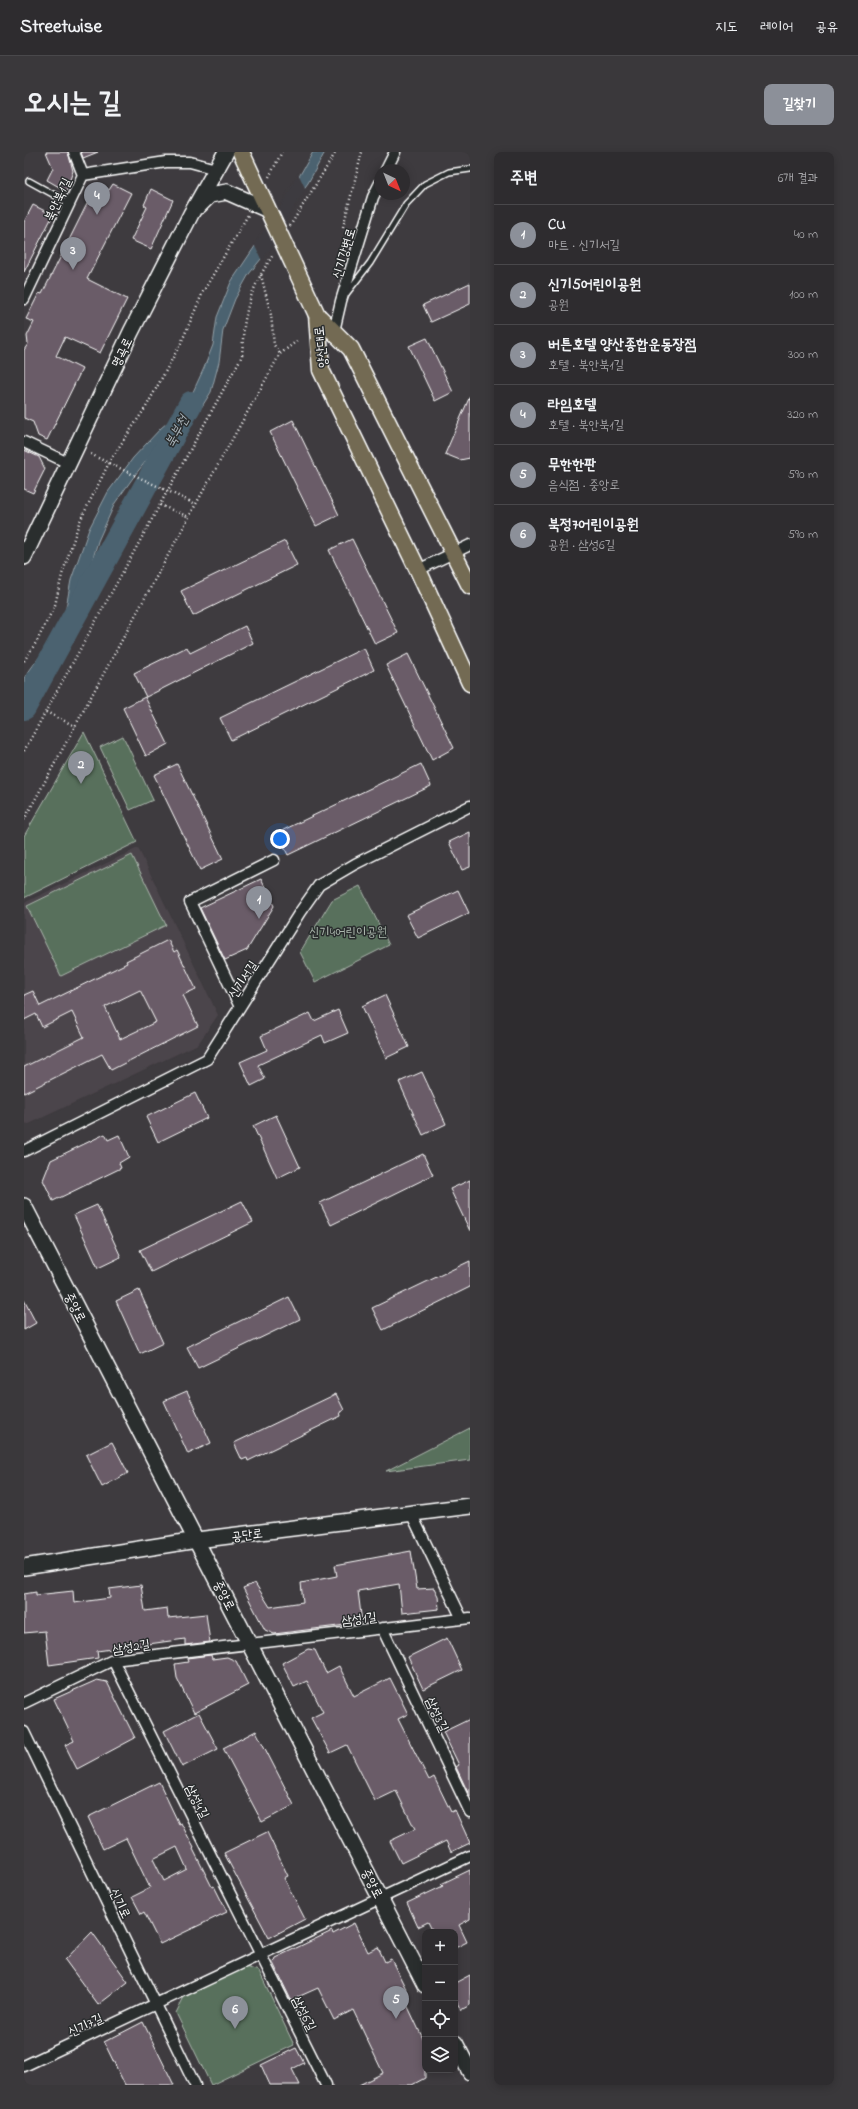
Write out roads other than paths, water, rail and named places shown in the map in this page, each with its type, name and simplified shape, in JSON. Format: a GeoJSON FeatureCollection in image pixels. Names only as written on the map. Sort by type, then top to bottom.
{"type":"FeatureCollection","features":[{"type":"Feature","properties":{"kind":"main road"},"geometry":{"type":"LineString","coordinates":[[241,152],[317,315]]}},
{"type":"Feature","properties":{"kind":"main road","name":"양산대로"},"geometry":{"type":"LineString","coordinates":[[317,315],[352,349],[470,586]]}},
{"type":"Feature","properties":{"kind":"main road","name":"양산대로"},"geometry":{"type":"LineString","coordinates":[[317,315],[321,370],[418,570],[470,683]]}},
{"type":"Feature","properties":{"kind":"street","name":"북안북1길"},"geometry":{"type":"LineString","coordinates":[[24,299],[82,175],[74,152]]}},
{"type":"Feature","properties":{"kind":"street","name":"명곡로"},"geometry":{"type":"LineString","coordinates":[[24,557],[131,332],[191,214],[226,152]]}},
{"type":"Feature","properties":{"kind":"street"},"geometry":{"type":"LineString","coordinates":[[389,164],[395,152]]}},
{"type":"Feature","properties":{"kind":"street","name":"북안북1길"},"geometry":{"type":"LineString","coordinates":[[82,175],[166,162],[190,162],[216,169]]}},
{"type":"Feature","properties":{"kind":"street"},"geometry":{"type":"LineString","coordinates":[[191,214],[210,195],[227,192],[268,210]]}},
{"type":"Feature","properties":{"kind":"street","name":"신기강변로"},"geometry":{"type":"LineString","coordinates":[[334,331],[342,299],[374,196]]}},
{"type":"Feature","properties":{"kind":"street"},"geometry":{"type":"LineString","coordinates":[[24,442],[68,463]]}},
{"type":"Feature","properties":{"kind":"street"},"geometry":{"type":"LineString","coordinates":[[418,570],[470,545]]}},
{"type":"Feature","properties":{"kind":"street","name":"신기서길"},"geometry":{"type":"LineString","coordinates":[[24,1151],[202,1063],[207,1059],[300,912],[319,885],[355,864],[470,806]]}},
{"type":"Feature","properties":{"kind":"street"},"geometry":{"type":"LineString","coordinates":[[240,1007],[190,902],[274,860]]}},
{"type":"Feature","properties":{"kind":"street","name":"중앙로"},"geometry":{"type":"LineString","coordinates":[[24,1206],[422,1979]]}},
{"type":"Feature","properties":{"kind":"street","name":"공단로"},"geometry":{"type":"LineString","coordinates":[[24,1567],[197,1540],[470,1506]]}},
{"type":"Feature","properties":{"kind":"street"},"geometry":{"type":"LineString","coordinates":[[410,1513],[466,1618]]}},
{"type":"Feature","properties":{"kind":"street","name":"삼성1길"},"geometry":{"type":"LineString","coordinates":[[250,1643],[466,1618]]}},
{"type":"Feature","properties":{"kind":"street","name":"삼성3길"},"geometry":{"type":"LineString","coordinates":[[382,1628],[470,1812]]}},
{"type":"Feature","properties":{"kind":"street","name":"삼성2길"},"geometry":{"type":"LineString","coordinates":[[24,1703],[113,1660],[250,1643]]}},
{"type":"Feature","properties":{"kind":"street","name":"삼성4길"},"geometry":{"type":"LineString","coordinates":[[113,1660],[260,1954]]}},
{"type":"Feature","properties":{"kind":"street","name":"신기로"},"geometry":{"type":"LineString","coordinates":[[24,1732],[195,2085]]}},
{"type":"Feature","properties":{"kind":"street"},"geometry":{"type":"LineString","coordinates":[[155,2003],[470,1856]]}},
{"type":"Feature","properties":{"kind":"street","name":"삼성6길"},"geometry":{"type":"LineString","coordinates":[[260,1954],[326,2085]]}},
{"type":"Feature","properties":{"kind":"street","name":"신기7길"},"geometry":{"type":"LineString","coordinates":[[24,2066],[141,2012],[155,2003]]}},
{"type":"Feature","properties":{"kind":"street"},"geometry":{"type":"LineString","coordinates":[[458,2049],[470,2072]]}},
{"type":"Feature","properties":{"kind":"lane"},"geometry":{"type":"LineString","coordinates":[[342,299],[370,263],[406,204],[425,184],[449,172],[470,169]]}},
{"type":"Feature","properties":{"kind":"lane"},"geometry":{"type":"LineString","coordinates":[[29,181],[69,203]]}},
{"type":"Feature","properties":{"kind":"water"},"geometry":{"type":"Polygon","coordinates":[[[313,152],[325,152],[308,183],[294,202],[269,249],[249,274],[235,299],[223,330],[219,362],[211,392],[196,416],[175,431],[153,452],[115,503],[98,541],[78,610],[24,704],[24,678],[56,634],[65,613],[71,580],[89,529],[108,492],[133,458],[161,428],[186,407],[213,345],[217,317],[231,282],[284,203],[313,152]]]}},
{"type":"Feature","properties":{"kind":"waterway","name":"북부천"},"geometry":{"type":"LineString","coordinates":[[24,708],[191,403]]}},
{"type":"Feature","properties":{"kind":"place","name":"라임호텔"},"geometry":{"type":"Point","coordinates":[97,215]}},
{"type":"Feature","properties":{"kind":"place","name":"버튼호텔 양산종합운동장점"},"geometry":{"type":"Point","coordinates":[73,270]}},
{"type":"Feature","properties":{"kind":"place","name":"신기5어린이공원"},"geometry":{"type":"Point","coordinates":[81,784]}},
{"type":"Feature","properties":{"kind":"place","name":"CU"},"geometry":{"type":"Point","coordinates":[259,919]}},
{"type":"Feature","properties":{"kind":"place","name":"무한한판"},"geometry":{"type":"Point","coordinates":[396,2019]}},
{"type":"Feature","properties":{"kind":"place","name":"북정7어린이공원"},"geometry":{"type":"Point","coordinates":[235,2029]}},
{"type":"Feature","properties":{"kind":"park label","name":"신기4어린이공원"},"geometry":{"type":"Point","coordinates":[348,931]}}]}
